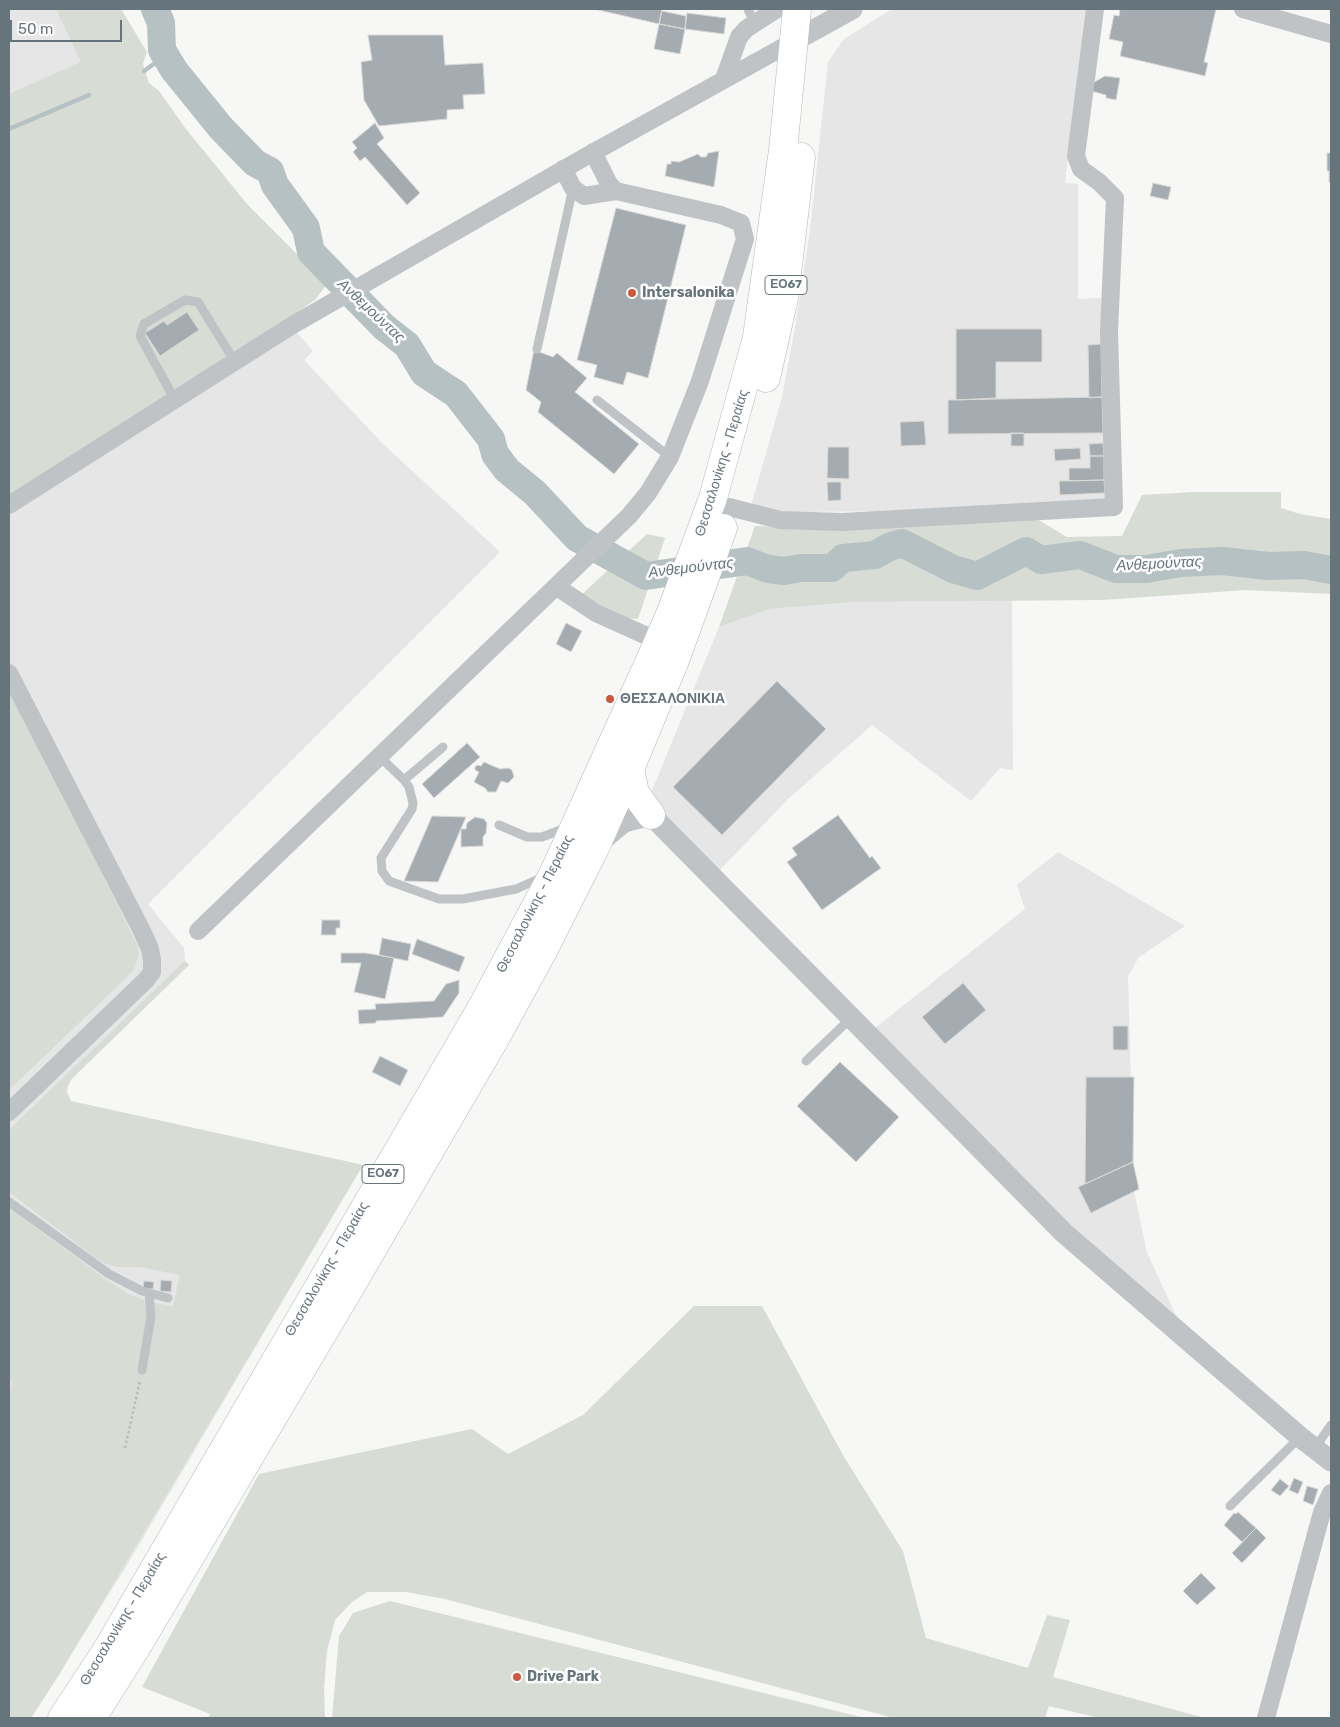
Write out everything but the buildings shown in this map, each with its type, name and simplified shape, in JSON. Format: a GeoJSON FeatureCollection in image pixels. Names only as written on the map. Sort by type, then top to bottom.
{"type":"FeatureCollection","features":[{"type":"Feature","properties":{"kind":"main road","name":"Θεσσαλονίκης - Περαίας"},"geometry":{"type":"LineString","coordinates":[[711,534],[730,506],[757,415],[782,314],[798,182],[808,26],[797,9]]}},
{"type":"Feature","properties":{"kind":"main road","name":"Θεσσαλονίκης - Περαίας"},"geometry":{"type":"LineString","coordinates":[[92,1718],[157,1613],[496,1037],[544,949],[595,848],[630,769],[681,615],[711,534],[726,455],[757,337],[783,150],[808,26]]}},
{"type":"Feature","properties":{"kind":"main road","name":"Θεσσαλονίκης - Περαίας"},"geometry":{"type":"LineString","coordinates":[[62,1718],[105,1653],[482,1007],[578,823],[658,641],[681,615]]}},
{"type":"Feature","properties":{"kind":"main road"},"geometry":{"type":"LineString","coordinates":[[630,769],[634,793],[651,815]]}},
{"type":"Feature","properties":{"kind":"street"},"geometry":{"type":"LineString","coordinates":[[724,79],[739,37],[752,16],[777,9]]}},
{"type":"Feature","properties":{"kind":"street"},"geometry":{"type":"LineString","coordinates":[[9,505],[235,362],[390,268],[724,79],[808,26],[852,9]]}},
{"type":"Feature","properties":{"kind":"street"},"geometry":{"type":"LineString","coordinates":[[730,506],[780,520],[842,522],[1114,507],[1109,331],[1115,198],[1099,182],[1081,169],[1076,156],[1095,9]]}},
{"type":"Feature","properties":{"kind":"street"},"geometry":{"type":"LineString","coordinates":[[1243,9],[1331,34]]}},
{"type":"Feature","properties":{"kind":"street"},"geometry":{"type":"LineString","coordinates":[[593,152],[609,184],[616,191]]}},
{"type":"Feature","properties":{"kind":"street"},"geometry":{"type":"LineString","coordinates":[[198,932],[629,516],[651,487],[670,457],[700,381],[745,240],[741,223],[721,215],[616,191],[584,196],[574,188],[563,169]]}},
{"type":"Feature","properties":{"kind":"street"},"geometry":{"type":"LineString","coordinates":[[557,587],[596,613],[658,641]]}},
{"type":"Feature","properties":{"kind":"street"},"geometry":{"type":"LineString","coordinates":[[9,673],[142,931],[150,949],[152,960],[152,972],[146,980],[9,1112]]}},
{"type":"Feature","properties":{"kind":"street"},"geometry":{"type":"LineString","coordinates":[[595,848],[624,822],[651,815],[850,1019],[1064,1233],[1331,1461]]}},
{"type":"Feature","properties":{"kind":"street"},"geometry":{"type":"LineString","coordinates":[[1266,1718],[1322,1512],[1331,1494]]}},
{"type":"Feature","properties":{"kind":"lane"},"geometry":{"type":"LineString","coordinates":[[536,349],[574,188]]}},
{"type":"Feature","properties":{"kind":"lane"},"geometry":{"type":"LineString","coordinates":[[175,400],[140,336],[144,324],[185,300],[198,302],[235,362]]}},
{"type":"Feature","properties":{"kind":"lane"},"geometry":{"type":"LineString","coordinates":[[597,400],[670,457]]}},
{"type":"Feature","properties":{"kind":"lane"},"geometry":{"type":"LineString","coordinates":[[404,780],[443,747]]}},
{"type":"Feature","properties":{"kind":"lane"},"geometry":{"type":"LineString","coordinates":[[380,757],[409,787],[412,809],[381,858],[382,871],[389,881],[439,899],[463,899],[516,889],[554,872]]}},
{"type":"Feature","properties":{"kind":"lane"},"geometry":{"type":"LineString","coordinates":[[499,825],[527,837],[542,837],[578,823]]}},
{"type":"Feature","properties":{"kind":"lane"},"geometry":{"type":"LineString","coordinates":[[806,1061],[850,1019]]}},
{"type":"Feature","properties":{"kind":"lane"},"geometry":{"type":"LineString","coordinates":[[9,1202],[88,1261],[128,1284],[149,1293],[168,1298]]}},
{"type":"Feature","properties":{"kind":"lane"},"geometry":{"type":"LineString","coordinates":[[142,1370],[151,1317],[149,1293]]}},
{"type":"Feature","properties":{"kind":"lane"},"geometry":{"type":"LineString","coordinates":[[1230,1506],[1307,1442],[1331,1425]]}},
{"type":"Feature","properties":{"kind":"path"},"geometry":{"type":"LineString","coordinates":[[125,1448],[142,1370]]}},
{"type":"Feature","properties":{"kind":"shaded area"},"geometry":{"type":"Polygon","coordinates":[[[9,9],[58,9],[280,313],[313,351],[304,360],[382,443],[500,552],[148,904],[184,948],[185,961],[189,965],[68,1083],[67,1098],[71,1102],[363,1165],[126,1567],[31,1718],[9,1718],[9,9]]]}},
{"type":"Feature","properties":{"kind":"shaded area"},"geometry":{"type":"Polygon","coordinates":[[[56,9],[121,9],[147,52],[143,64],[149,83],[159,91],[186,129],[247,204],[327,284],[315,300],[286,320],[9,497],[9,94],[81,62],[56,9]]]}},
{"type":"Feature","properties":{"kind":"shaded area"},"geometry":{"type":"Polygon","coordinates":[[[892,9],[1086,9],[1065,183],[1078,184],[1078,299],[1101,298],[1107,499],[909,511],[788,512],[751,506],[782,397],[795,328],[810,231],[828,62],[844,39],[892,9]]]}},
{"type":"Feature","properties":{"kind":"shaded area"},"geometry":{"type":"Polygon","coordinates":[[[1193,492],[1281,492],[1281,508],[1300,514],[1331,519],[1331,594],[1246,590],[1102,600],[855,602],[769,609],[719,627],[755,526],[783,527],[1037,519],[1067,537],[1122,536],[1142,495],[1193,492]]]}},
{"type":"Feature","properties":{"kind":"shaded area"},"geometry":{"type":"Polygon","coordinates":[[[647,534],[665,538],[638,619],[627,618],[581,595],[647,534]]]}},
{"type":"Feature","properties":{"kind":"shaded area"},"geometry":{"type":"Polygon","coordinates":[[[1012,600],[1013,770],[1000,768],[971,801],[872,725],[788,799],[719,871],[649,798],[719,627],[769,609],[855,602],[1012,600]]]}},
{"type":"Feature","properties":{"kind":"shaded area"},"geometry":{"type":"Polygon","coordinates":[[[9,683],[138,946],[139,955],[133,971],[9,1090],[9,683]]]}},
{"type":"Feature","properties":{"kind":"shaded area"},"geometry":{"type":"Polygon","coordinates":[[[1058,852],[1185,926],[1139,957],[1128,976],[1134,1191],[1147,1253],[1180,1324],[1068,1222],[875,1028],[1025,909],[1017,885],[1058,852]]]}},
{"type":"Feature","properties":{"kind":"shaded area"},"geometry":{"type":"Polygon","coordinates":[[[185,961],[189,965],[72,1078],[66,1090],[71,1101],[363,1165],[59,1675],[31,1718],[9,1718],[9,1400],[12,1382],[9,1381],[9,1208],[108,1281],[128,1294],[144,1300],[148,1318],[154,1303],[173,1306],[180,1275],[141,1267],[117,1267],[106,1264],[9,1192],[9,1130],[185,961]]]}},
{"type":"Feature","properties":{"kind":"shaded area"},"geometry":{"type":"Polygon","coordinates":[[[694,1306],[762,1306],[844,1457],[903,1551],[926,1638],[1028,1668],[1047,1615],[1070,1620],[1053,1677],[1205,1718],[1099,1718],[1049,1706],[1045,1718],[894,1718],[445,1599],[406,1592],[367,1592],[352,1602],[335,1620],[327,1651],[324,1689],[325,1718],[208,1718],[210,1714],[142,1687],[259,1474],[472,1429],[508,1454],[583,1415],[694,1306]]]}},
{"type":"Feature","properties":{"kind":"shaded area","name":"Drive Park"},"geometry":{"type":"Polygon","coordinates":[[[390,1601],[865,1718],[332,1718],[339,1636],[353,1613],[390,1601]]]}},
{"type":"Feature","properties":{"kind":"waterway","name":"Ανθεμούντας"},"geometry":{"type":"LineString","coordinates":[[155,9],[161,23],[162,50],[174,70],[221,128],[255,163],[270,171],[275,185],[306,228],[311,252],[384,327],[407,345],[424,373],[456,394],[491,439],[495,454],[507,470],[535,493],[577,538],[646,576],[747,561],[768,569],[784,571],[801,568],[832,568],[843,558],[875,555],[889,547],[902,543],[953,569],[977,576],[1026,551],[1041,560],[1080,555],[1116,569],[1146,569],[1181,563],[1222,561],[1268,566],[1304,565],[1331,570]]}},
{"type":"Feature","properties":{"kind":"waterway"},"geometry":{"type":"LineString","coordinates":[[144,71],[158,61],[162,50]]}},
{"type":"Feature","properties":{"kind":"waterway"},"geometry":{"type":"LineString","coordinates":[[9,129],[89,95]]}},
{"type":"Feature","properties":{"kind":"place","name":"Intersalonika"},"geometry":{"type":"Point","coordinates":[632,293]}},
{"type":"Feature","properties":{"kind":"place","name":"ΘΕΣΣΑΛΟΝΙΚΙΑ"},"geometry":{"type":"Point","coordinates":[610,699]}},
{"type":"Feature","properties":{"kind":"place","name":"Drive Park"},"geometry":{"type":"Point","coordinates":[517,1677]}}]}
